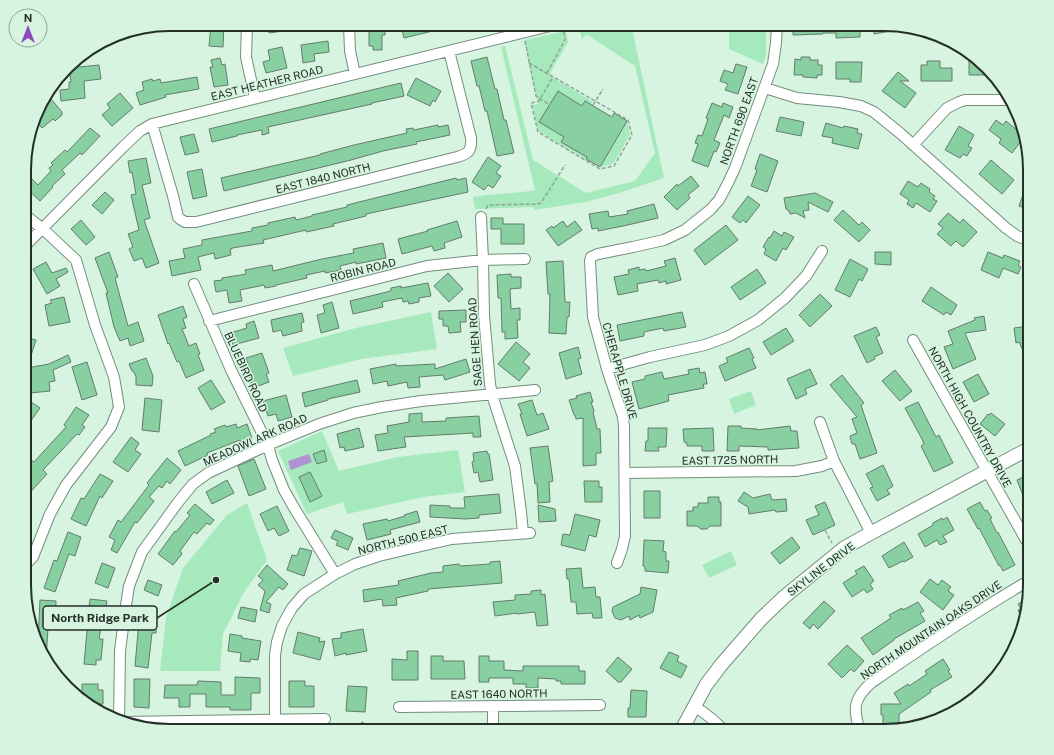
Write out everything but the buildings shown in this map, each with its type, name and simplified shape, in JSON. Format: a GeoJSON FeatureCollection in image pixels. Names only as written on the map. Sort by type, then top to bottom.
{"type":"FeatureCollection","features":[{"type":"Feature","properties":{"kind":"street"},"geometry":{"type":"LineString","coordinates":[[247,31],[246,57],[255,98]]}},
{"type":"Feature","properties":{"kind":"street"},"geometry":{"type":"LineString","coordinates":[[350,31],[350,51],[355,74]]}},
{"type":"Feature","properties":{"kind":"street","name":"EAST HEATHER ROAD"},"geometry":{"type":"LineString","coordinates":[[31,240],[128,141],[140,130],[152,124],[449,51],[542,31]]}},
{"type":"Feature","properties":{"kind":"street","name":"NORTH 690 EAST"},"geometry":{"type":"LineString","coordinates":[[591,257],[598,254],[664,240],[685,230],[710,210],[719,200],[728,183],[765,88],[773,64],[777,31]]}},
{"type":"Feature","properties":{"kind":"street","name":"EAST 1840 NORTH"},"geometry":{"type":"LineString","coordinates":[[152,124],[173,196],[176,213],[180,220],[185,222],[196,222],[464,155],[470,150],[472,144],[449,51]]}},
{"type":"Feature","properties":{"kind":"street"},"geometry":{"type":"LineString","coordinates":[[765,88],[797,98],[862,106],[874,112],[1006,228],[1023,238]]}},
{"type":"Feature","properties":{"kind":"street"},"geometry":{"type":"LineString","coordinates":[[913,145],[948,108],[959,102],[965,100],[1004,100]]}},
{"type":"Feature","properties":{"kind":"street","name":"SAGE HEN ROAD"},"geometry":{"type":"LineString","coordinates":[[481,217],[484,260],[484,314],[490,384],[515,466],[521,512],[526,533]]}},
{"type":"Feature","properties":{"kind":"street"},"geometry":{"type":"LineString","coordinates":[[31,220],[76,260],[95,325],[114,377],[119,407],[111,427],[66,484],[50,514],[31,559]]}},
{"type":"Feature","properties":{"kind":"street"},"geometry":{"type":"LineString","coordinates":[[607,369],[650,357],[705,345],[729,336],[758,320],[785,298],[806,276],[822,250]]}},
{"type":"Feature","properties":{"kind":"street","name":"CHERAPPLE DRIVE"},"geometry":{"type":"LineString","coordinates":[[591,257],[593,317],[607,369],[623,417],[625,536],[617,564]]}},
{"type":"Feature","properties":{"kind":"street","name":"ROBIN ROAD"},"geometry":{"type":"LineString","coordinates":[[209,321],[427,266],[484,260],[525,259]]}},
{"type":"Feature","properties":{"kind":"street","name":"BLUEBIRD ROAD"},"geometry":{"type":"LineString","coordinates":[[194,284],[231,370],[268,445],[272,460],[284,490],[335,574]]}},
{"type":"Feature","properties":{"kind":"street","name":"NORTH HIGH COUNTRY DRIVE"},"geometry":{"type":"LineString","coordinates":[[913,340],[1023,535]]}},
{"type":"Feature","properties":{"kind":"street","name":"MEADOWLARK ROAD"},"geometry":{"type":"LineString","coordinates":[[120,714],[119,663],[129,586],[142,552],[193,484],[208,473],[268,445],[319,424],[353,413],[421,401],[535,390]]}},
{"type":"Feature","properties":{"kind":"street"},"geometry":{"type":"LineString","coordinates":[[820,422],[834,461],[871,533]]}},
{"type":"Feature","properties":{"kind":"street","name":"SKYLINE DRIVE"},"geometry":{"type":"LineString","coordinates":[[685,724],[706,685],[721,665],[761,619],[784,597],[844,548],[1023,452]]}},
{"type":"Feature","properties":{"kind":"street","name":"EAST 1725 NORTH"},"geometry":{"type":"LineString","coordinates":[[625,473],[796,471],[822,466],[834,461]]}},
{"type":"Feature","properties":{"kind":"street","name":"NORTH 500 EAST"},"geometry":{"type":"LineString","coordinates":[[273,724],[275,719],[275,654],[282,626],[292,608],[304,594],[335,574],[357,563],[379,556],[452,539],[526,533]]}},
{"type":"Feature","properties":{"kind":"street","name":"NORTH MOUNTAIN OAKS DRIVE"},"geometry":{"type":"LineString","coordinates":[[858,724],[855,711],[858,698],[873,682],[998,598],[1023,584]]}},
{"type":"Feature","properties":{"kind":"street","name":"EAST 1640 NORTH"},"geometry":{"type":"LineString","coordinates":[[399,707],[600,705]]}},
{"type":"Feature","properties":{"kind":"street"},"geometry":{"type":"LineString","coordinates":[[493,706],[493,724]]}},
{"type":"Feature","properties":{"kind":"street"},"geometry":{"type":"LineString","coordinates":[[694,706],[718,724]]}},
{"type":"Feature","properties":{"kind":"street","name":"NORTH 500 EAST"},"geometry":{"type":"LineString","coordinates":[[275,719],[277,724]]}},
{"type":"Feature","properties":{"kind":"street"},"geometry":{"type":"LineString","coordinates":[[146,721],[325,719]]}},
{"type":"Feature","properties":{"kind":"path"},"geometry":{"type":"LineString","coordinates":[[547,73],[565,40],[562,31]]}},
{"type":"Feature","properties":{"kind":"path"},"geometry":{"type":"LineString","coordinates":[[524,39],[536,96],[550,105]]}},
{"type":"Feature","properties":{"kind":"path"},"geometry":{"type":"LineString","coordinates":[[529,63],[553,76],[628,120],[632,135],[614,166],[600,170],[538,132],[531,103],[539,101],[553,76]]}},
{"type":"Feature","properties":{"kind":"path"},"geometry":{"type":"LineString","coordinates":[[593,105],[603,89]]}},
{"type":"Feature","properties":{"kind":"path"},"geometry":{"type":"LineString","coordinates":[[481,217],[486,212],[486,208],[488,206],[541,203],[565,166]]}},
{"type":"Feature","properties":{"kind":"path"},"geometry":{"type":"LineString","coordinates":[[825,530],[832,544]]}},
{"type":"Feature","properties":{"kind":"green space"},"geometry":{"type":"Polygon","coordinates":[[[566,31],[568,42],[549,75],[593,102],[591,104],[585,101],[582,106],[558,91],[539,122],[564,137],[561,142],[588,155],[585,159],[538,131],[532,105],[538,104],[524,40],[566,31]]]}},
{"type":"Feature","properties":{"kind":"green space"},"geometry":{"type":"Polygon","coordinates":[[[580,31],[632,31],[664,178],[586,202],[534,210],[534,207],[475,209],[473,197],[535,190],[501,47],[505,46],[533,160],[586,193],[635,181],[655,153],[635,66],[586,34],[582,40],[580,31]]]}},
{"type":"Feature","properties":{"kind":"green space"},"geometry":{"type":"Polygon","coordinates":[[[729,31],[766,31],[766,55],[763,64],[729,49],[729,31]]]}},
{"type":"Feature","properties":{"kind":"green space"},"geometry":{"type":"Polygon","coordinates":[[[627,121],[630,135],[613,164],[600,167],[627,121]]]}},
{"type":"Feature","properties":{"kind":"green space"},"geometry":{"type":"Polygon","coordinates":[[[431,312],[437,349],[361,359],[293,376],[283,348],[356,328],[431,312]]]}},
{"type":"Feature","properties":{"kind":"green space"},"geometry":{"type":"Polygon","coordinates":[[[751,391],[756,405],[734,414],[729,399],[751,391]]]}},
{"type":"Feature","properties":{"kind":"green space"},"geometry":{"type":"Polygon","coordinates":[[[322,431],[339,471],[398,457],[458,450],[465,492],[423,497],[347,514],[343,502],[307,514],[278,451],[322,431]]]}},
{"type":"Feature","properties":{"kind":"green space"},"geometry":{"type":"Polygon","coordinates":[[[247,503],[267,560],[244,592],[223,634],[220,671],[160,671],[166,618],[183,568],[227,515],[247,503]]]}},
{"type":"Feature","properties":{"kind":"green space"},"geometry":{"type":"Polygon","coordinates":[[[731,551],[737,565],[709,578],[702,565],[731,551]]]}},
{"type":"Feature","properties":{"kind":"shaded area"},"geometry":{"type":"Polygon","coordinates":[[[309,454],[312,462],[291,470],[288,461],[309,454]]]}},
{"type":"Feature","properties":{"kind":"place","name":"North Ridge Park"},"geometry":{"type":"Point","coordinates":[216,580]}}]}
